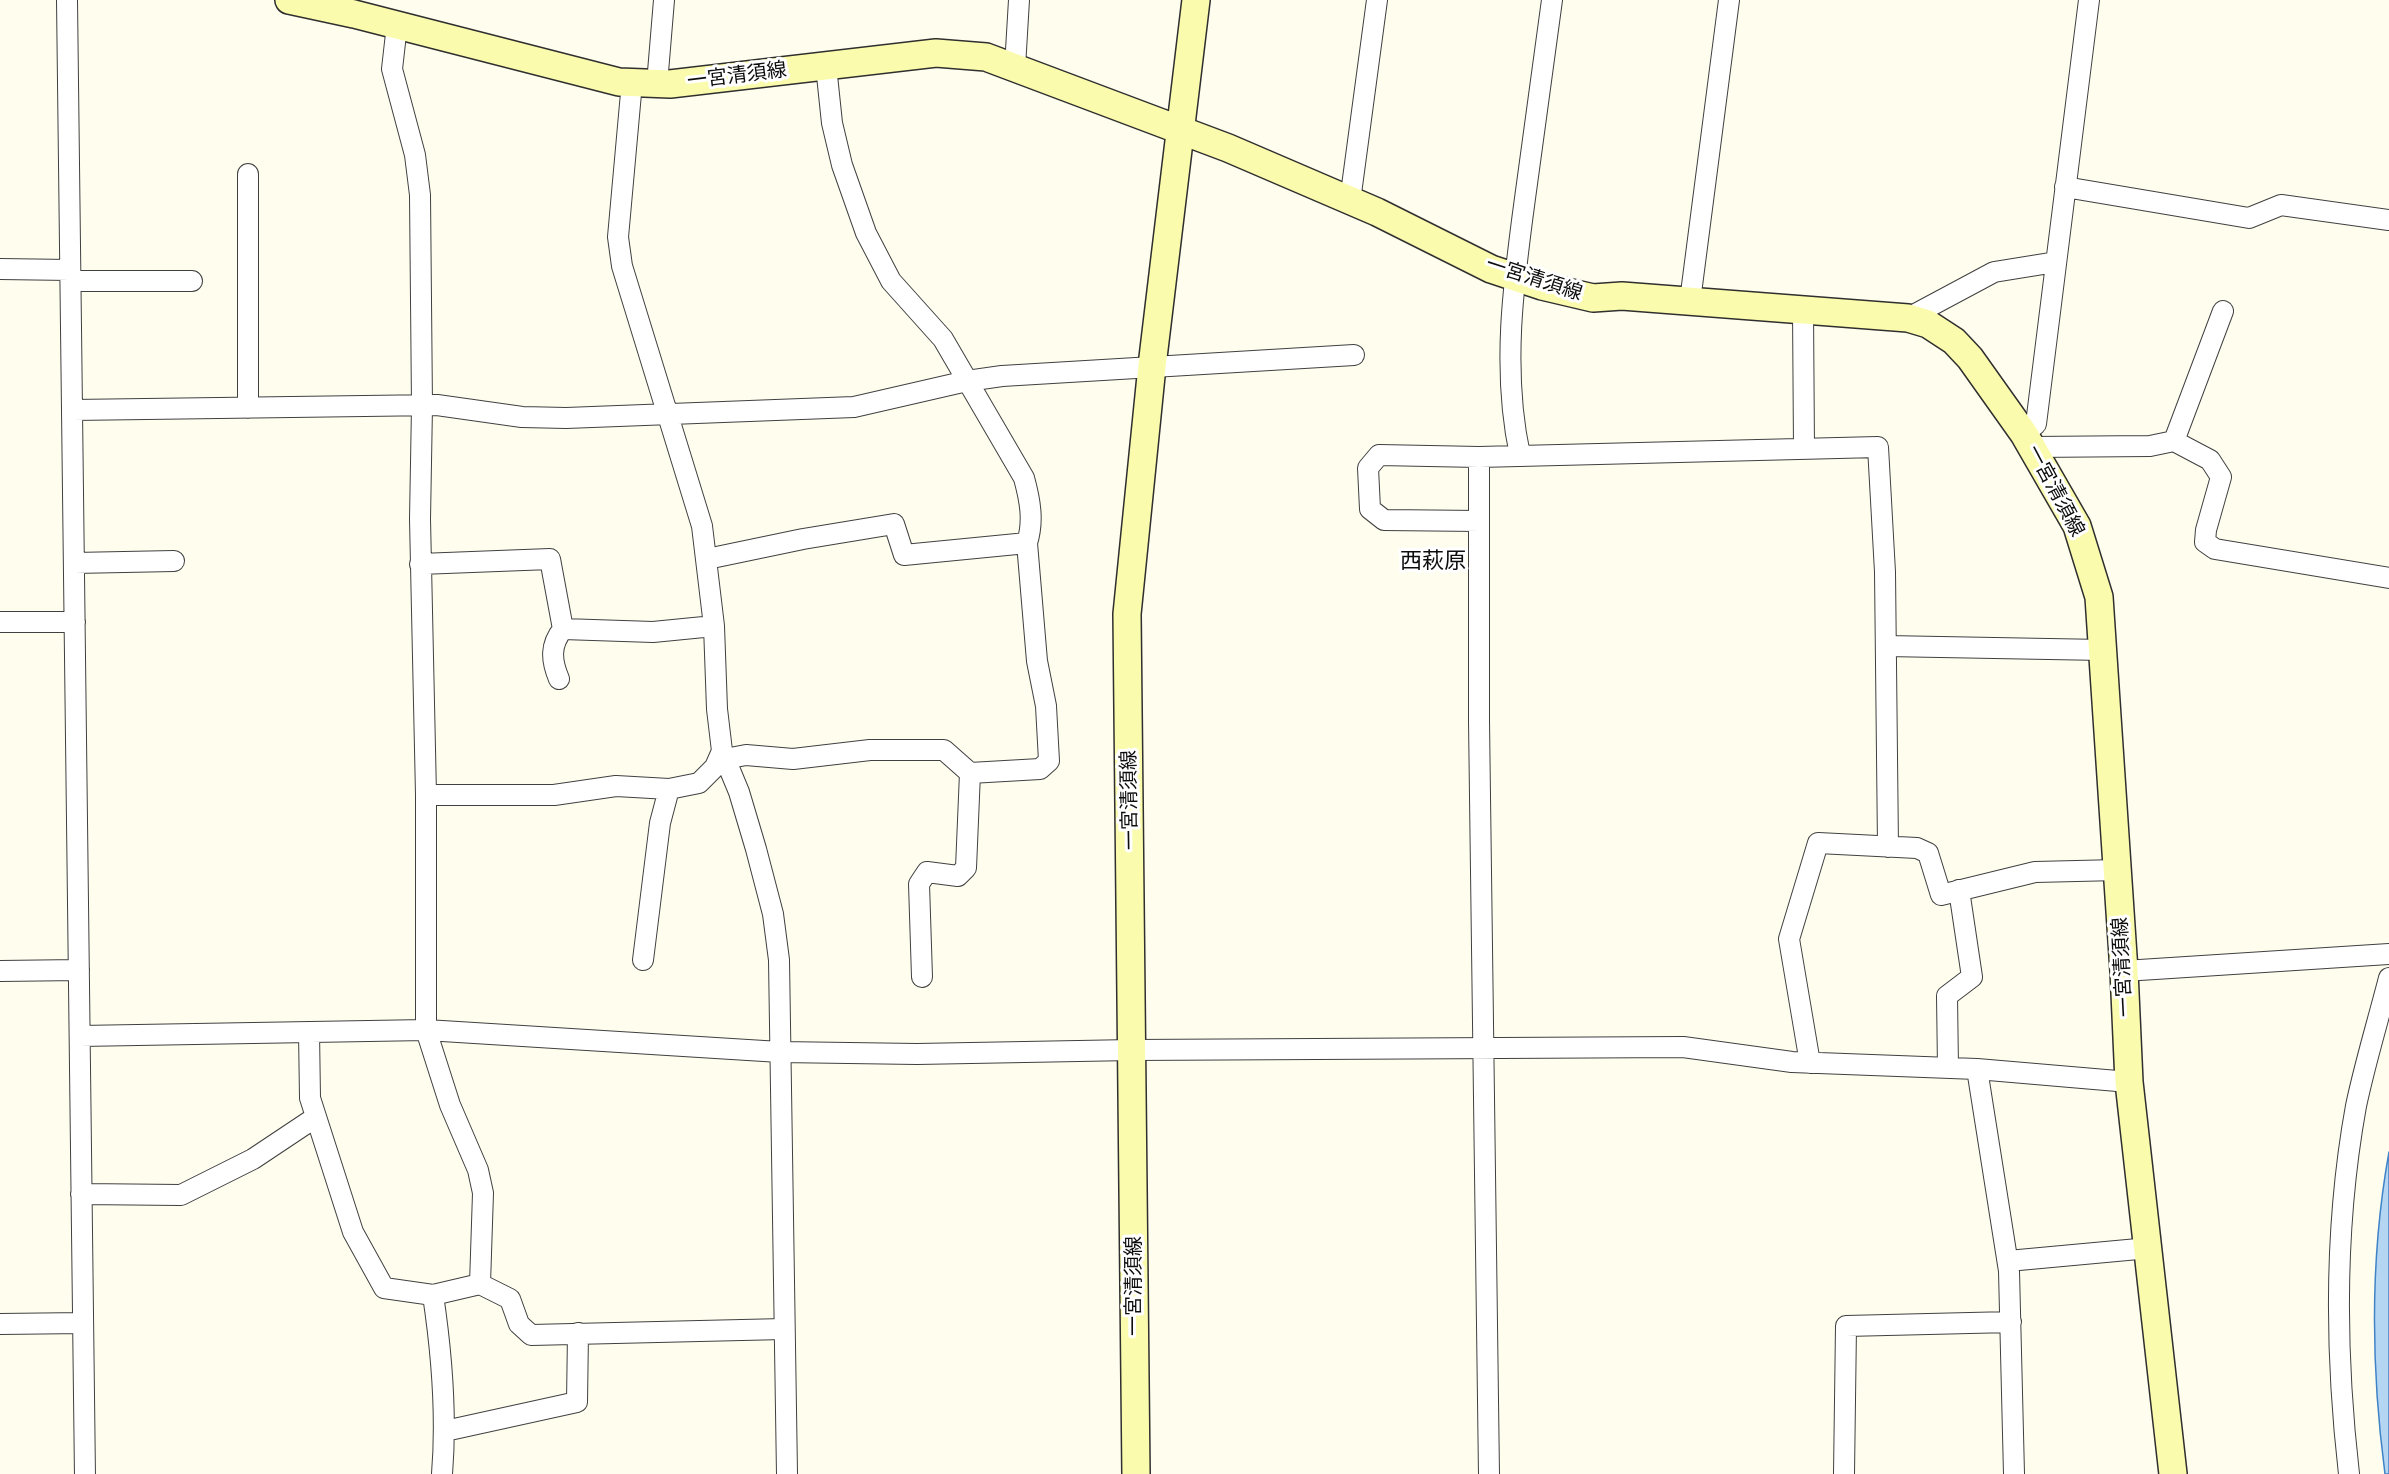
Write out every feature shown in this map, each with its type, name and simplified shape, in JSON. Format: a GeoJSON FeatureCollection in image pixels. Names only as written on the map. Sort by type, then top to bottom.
{"type":"FeatureCollection","features":[{"type":"Feature","properties":{"kind":"main road","name":"一宮清須線"},"geometry":{"type":"LineString","coordinates":[[289,0],[321,4],[551,66],[644,83],[936,53],[986,57],[1181,130],[1350,201],[1491,268],[1542,286],[1593,298],[1622,296],[1908,318],[1928,324],[1954,341],[1977,367],[2028,440],[2077,526],[2099,597],[2118,870],[2129,1082],[2173,1474]]}},
{"type":"Feature","properties":{"kind":"main road"},"geometry":{"type":"LineString","coordinates":[[1181,130],[1196,0]]}},
{"type":"Feature","properties":{"kind":"main road","name":"一宮清須線"},"geometry":{"type":"LineString","coordinates":[[1136,1474],[1127,614],[1152,366],[1181,130]]}},
{"type":"Feature","properties":{"kind":"street"},"geometry":{"type":"LineString","coordinates":[[67,0],[85,1474]]}},
{"type":"Feature","properties":{"kind":"street"},"geometry":{"type":"LineString","coordinates":[[664,0],[644,83],[618,237],[622,266],[702,526],[714,626],[717,709],[724,755],[739,792],[773,914],[779,960],[787,1474]]}},
{"type":"Feature","properties":{"kind":"street"},"geometry":{"type":"LineString","coordinates":[[1015,67],[1019,0]]}},
{"type":"Feature","properties":{"kind":"street"},"geometry":{"type":"LineString","coordinates":[[1350,201],[1377,0]]}},
{"type":"Feature","properties":{"kind":"street"},"geometry":{"type":"LineString","coordinates":[[1520,455],[1514,428],[1510,385],[1514,276],[1552,0]]}},
{"type":"Feature","properties":{"kind":"street"},"geometry":{"type":"LineString","coordinates":[[1690,301],[1729,0]]}},
{"type":"Feature","properties":{"kind":"street"},"geometry":{"type":"LineString","coordinates":[[2088,0],[2036,424],[2028,440],[2150,446],[2175,441],[2210,460],[2221,477],[2206,530],[2205,542],[2215,549],[2389,578]]}},
{"type":"Feature","properties":{"kind":"street"},"geometry":{"type":"LineString","coordinates":[[397,25],[392,69],[415,154],[420,195],[422,406],[420,564],[426,795],[426,1030],[450,1105],[478,1170],[483,1193],[480,1284]]}},
{"type":"Feature","properties":{"kind":"street"},"geometry":{"type":"LineString","coordinates":[[724,755],[793,759],[870,750],[944,750],[970,773],[1040,769],[1049,761],[1046,706],[1037,661],[1027,543],[1032,528],[1024,478],[943,339],[891,281],[866,233],[839,154],[832,123],[826,66]]}},
{"type":"Feature","properties":{"kind":"street"},"geometry":{"type":"LineString","coordinates":[[248,174],[249,408]]}},
{"type":"Feature","properties":{"kind":"street"},"geometry":{"type":"LineString","coordinates":[[2065,187],[2249,218],[2281,205],[2389,220]]}},
{"type":"Feature","properties":{"kind":"street"},"geometry":{"type":"LineString","coordinates":[[2312,209],[2311,222],[2389,232]]}},
{"type":"Feature","properties":{"kind":"street"},"geometry":{"type":"LineString","coordinates":[[1908,318],[1994,272],[2056,262]]}},
{"type":"Feature","properties":{"kind":"street"},"geometry":{"type":"LineString","coordinates":[[0,269],[192,281]]}},
{"type":"Feature","properties":{"kind":"street"},"geometry":{"type":"LineString","coordinates":[[1803,310],[1804,449]]}},
{"type":"Feature","properties":{"kind":"street"},"geometry":{"type":"LineString","coordinates":[[2175,441],[2223,311]]}},
{"type":"Feature","properties":{"kind":"street"},"geometry":{"type":"LineString","coordinates":[[73,410],[437,405],[533,417],[854,407],[967,381],[1002,376],[1354,355]]}},
{"type":"Feature","properties":{"kind":"street"},"geometry":{"type":"LineString","coordinates":[[1479,521],[1384,520],[1370,509],[1368,468],[1379,455],[1479,457],[1878,447],[1885,572],[1888,847]]}},
{"type":"Feature","properties":{"kind":"street"},"geometry":{"type":"LineString","coordinates":[[1479,457],[1489,1474]]}},
{"type":"Feature","properties":{"kind":"street"},"geometry":{"type":"LineString","coordinates":[[707,559],[803,538],[894,524],[904,555],[1027,543]]}},
{"type":"Feature","properties":{"kind":"street"},"geometry":{"type":"LineString","coordinates":[[420,564],[550,559],[563,629],[554,640],[552,656],[559,679]]}},
{"type":"Feature","properties":{"kind":"street"},"geometry":{"type":"LineString","coordinates":[[74,563],[174,561]]}},
{"type":"Feature","properties":{"kind":"street"},"geometry":{"type":"LineString","coordinates":[[0,622],[75,622]]}},
{"type":"Feature","properties":{"kind":"street"},"geometry":{"type":"LineString","coordinates":[[563,629],[653,632],[714,626]]}},
{"type":"Feature","properties":{"kind":"street"},"geometry":{"type":"LineString","coordinates":[[1886,646],[2103,650]]}},
{"type":"Feature","properties":{"kind":"street"},"geometry":{"type":"LineString","coordinates":[[426,795],[554,795],[616,786],[669,789],[699,783],[724,755]]}},
{"type":"Feature","properties":{"kind":"street"},"geometry":{"type":"LineString","coordinates":[[922,977],[919,884],[927,872],[958,876],[966,868],[970,773]]}},
{"type":"Feature","properties":{"kind":"street"},"geometry":{"type":"LineString","coordinates":[[643,960],[660,823],[669,789]]}},
{"type":"Feature","properties":{"kind":"street"},"geometry":{"type":"LineString","coordinates":[[1810,1063],[1789,939],[1818,843],[1917,848],[1928,853],[1941,895],[2035,872],[2118,870]]}},
{"type":"Feature","properties":{"kind":"street"},"geometry":{"type":"LineString","coordinates":[[1948,1068],[1947,996],[1972,977],[1959,890]]}},
{"type":"Feature","properties":{"kind":"street"},"geometry":{"type":"LineString","coordinates":[[2124,970],[2389,954]]}},
{"type":"Feature","properties":{"kind":"street"},"geometry":{"type":"LineString","coordinates":[[0,971],[79,970]]}},
{"type":"Feature","properties":{"kind":"street"},"geometry":{"type":"LineString","coordinates":[[2349,1474],[2339,1391],[2340,1228],[2356,1106],[2389,978]]}},
{"type":"Feature","properties":{"kind":"street"},"geometry":{"type":"LineString","coordinates":[[80,1036],[426,1030],[780,1052],[917,1054],[1132,1050],[1683,1047],[1810,1063],[1977,1069],[2129,1082]]}},
{"type":"Feature","properties":{"kind":"street"},"geometry":{"type":"LineString","coordinates":[[309,1032],[310,1098],[354,1232],[384,1288],[433,1295],[480,1284],[510,1299],[519,1324],[531,1335],[784,1329]]}},
{"type":"Feature","properties":{"kind":"street"},"geometry":{"type":"LineString","coordinates":[[1977,1069],[2008,1261],[2014,1474]]}},
{"type":"Feature","properties":{"kind":"street"},"geometry":{"type":"LineString","coordinates":[[81,1194],[181,1194],[253,1159],[316,1117]]}},
{"type":"Feature","properties":{"kind":"street"},"geometry":{"type":"LineString","coordinates":[[2008,1261],[2149,1248]]}},
{"type":"Feature","properties":{"kind":"street"},"geometry":{"type":"LineString","coordinates":[[433,1295],[443,1361],[445,1431],[442,1474]]}},
{"type":"Feature","properties":{"kind":"street"},"geometry":{"type":"LineString","coordinates":[[1844,1474],[1845,1326],[2011,1322]]}},
{"type":"Feature","properties":{"kind":"street"},"geometry":{"type":"LineString","coordinates":[[0,1324],[83,1323]]}},
{"type":"Feature","properties":{"kind":"street"},"geometry":{"type":"LineString","coordinates":[[445,1431],[577,1402],[578,1333]]}},
{"type":"Feature","properties":{"kind":"water"},"geometry":{"type":"Polygon","coordinates":[[[2389,1152],[2389,1474],[2385,1474],[2377,1394],[2375,1313],[2378,1232],[2389,1152]]]}},
{"type":"Feature","properties":{"kind":"district","name":"西萩原"},"geometry":{"type":"Point","coordinates":[1433,562]}}]}
